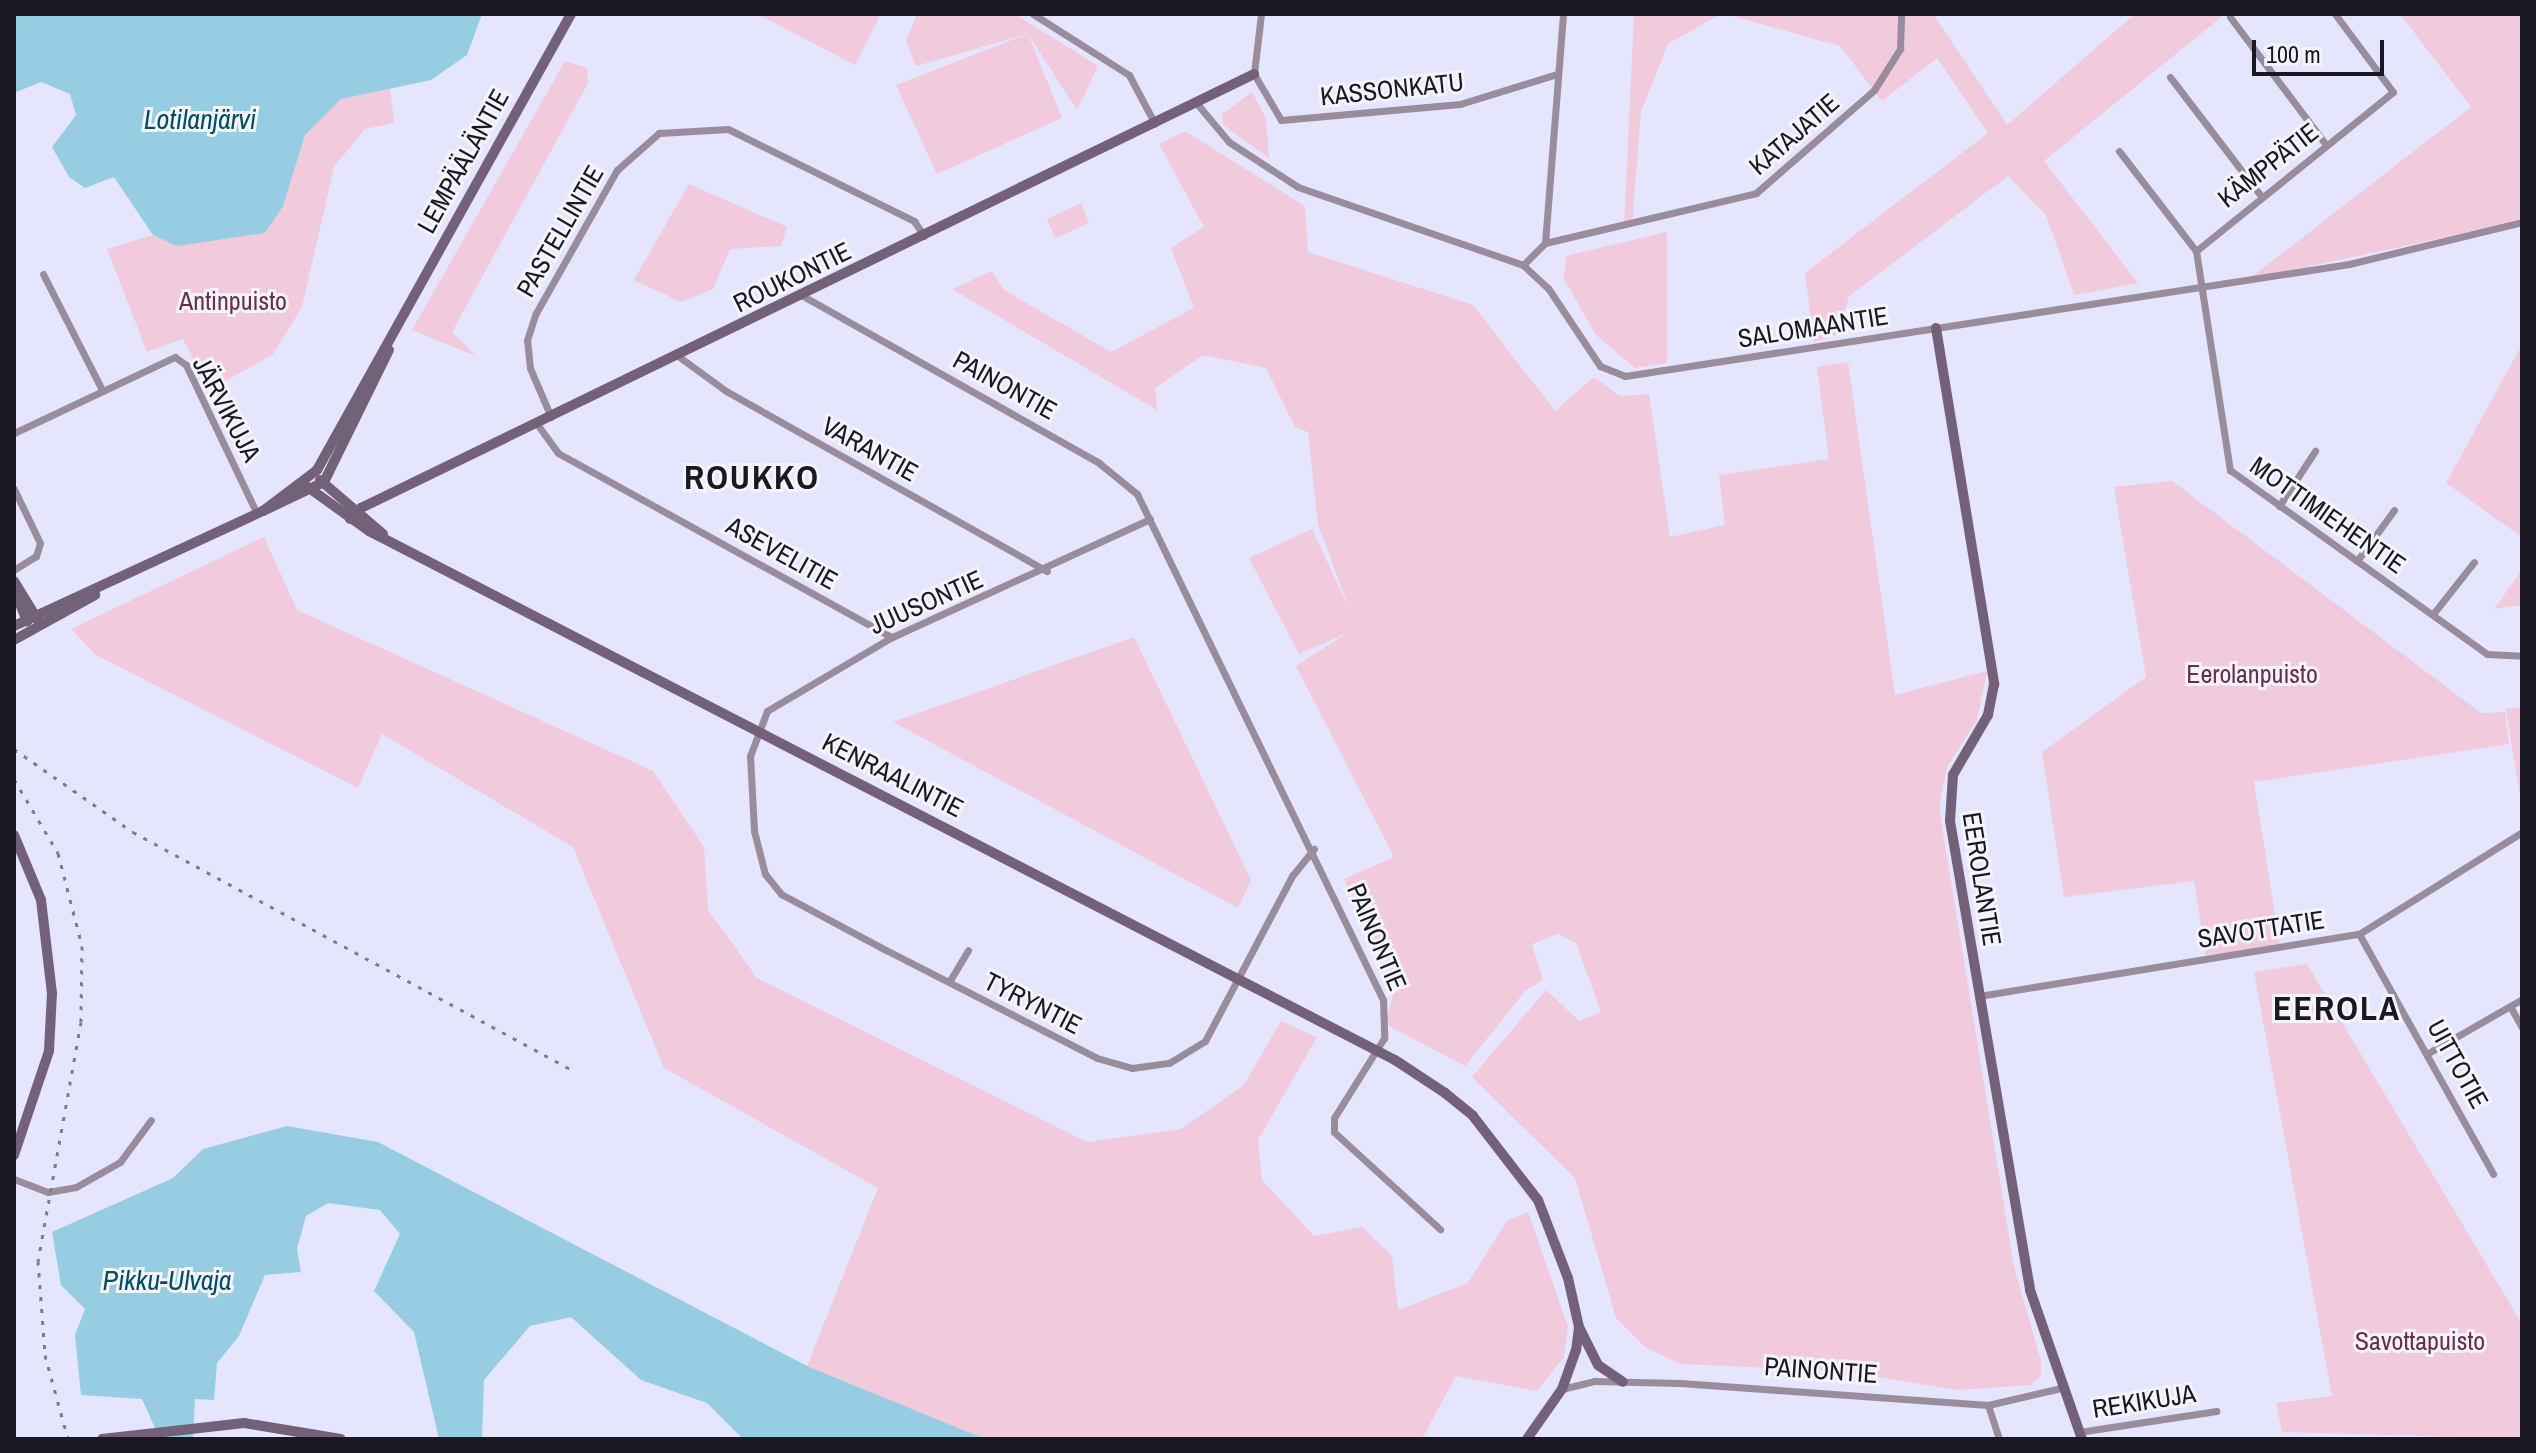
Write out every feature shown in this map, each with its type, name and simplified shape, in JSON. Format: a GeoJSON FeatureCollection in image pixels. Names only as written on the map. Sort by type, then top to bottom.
{"type":"FeatureCollection","features":[{"type":"Feature","properties":{"kind":"street","name":"LEMPÄÄLÄNTIE"},"geometry":{"type":"LineString","coordinates":[[260,512],[321,466],[571,14]]}},
{"type":"Feature","properties":{"kind":"street"},"geometry":{"type":"LineString","coordinates":[[1033,14],[1129,75],[1155,124]]}},
{"type":"Feature","properties":{"kind":"street"},"geometry":{"type":"LineString","coordinates":[[1254,74],[1261,14]]}},
{"type":"Feature","properties":{"kind":"street"},"geometry":{"type":"LineString","coordinates":[[1523,265],[1545,243],[1563,14]]}},
{"type":"Feature","properties":{"kind":"street","name":"KATAJATIE"},"geometry":{"type":"LineString","coordinates":[[1545,243],[1756,193],[1874,90],[1900,49],[1901,14]]}},
{"type":"Feature","properties":{"kind":"street","name":"KÄMPPÄTIE"},"geometry":{"type":"LineString","coordinates":[[2196,251],[2393,92],[2335,14]]}},
{"type":"Feature","properties":{"kind":"street"},"geometry":{"type":"LineString","coordinates":[[2230,17],[2326,145]]}},
{"type":"Feature","properties":{"kind":"street","name":"ROUKONTIE"},"geometry":{"type":"LineString","coordinates":[[350,519],[361,508],[1198,105],[1254,74]]}},
{"type":"Feature","properties":{"kind":"street","name":"KASSONKATU"},"geometry":{"type":"LineString","coordinates":[[1254,74],[1274,114],[1291,121],[1460,104],[1557,74]]}},
{"type":"Feature","properties":{"kind":"street"},"geometry":{"type":"LineString","coordinates":[[2170,77],[2261,196]]}},
{"type":"Feature","properties":{"kind":"street","name":"SALOMAANTIE"},"geometry":{"type":"LineString","coordinates":[[1198,105],[1229,142],[1298,187],[1523,265],[1548,288],[1600,366],[1625,376],[2196,284],[2349,264],[2522,222]]}},
{"type":"Feature","properties":{"kind":"street","name":"PASTELLINTIE"},"geometry":{"type":"LineString","coordinates":[[551,417],[530,368],[527,340],[536,313],[617,170],[659,133],[728,129],[914,221],[925,237]]}},
{"type":"Feature","properties":{"kind":"street"},"geometry":{"type":"LineString","coordinates":[[2119,151],[2196,251],[2196,284]]}},
{"type":"Feature","properties":{"kind":"street"},"geometry":{"type":"LineString","coordinates":[[43,274],[101,388]]}},
{"type":"Feature","properties":{"kind":"street","name":"MOTTIMIEHENTIE"},"geometry":{"type":"LineString","coordinates":[[2196,284],[2230,470],[2487,654],[2522,656]]}},
{"type":"Feature","properties":{"kind":"street","name":"PAINONTIE"},"geometry":{"type":"LineString","coordinates":[[803,296],[1124,480],[1150,519],[1314,849],[1383,1000],[1378,1051]]}},
{"type":"Feature","properties":{"kind":"street","name":"EEROLANTIE"},"geometry":{"type":"LineString","coordinates":[[1936,328],[1994,684],[1988,715],[1948,797],[2030,1290],[2061,1388],[2080,1436]]}},
{"type":"Feature","properties":{"kind":"street","name":"LEMPÄÄLÄNTIE"},"geometry":{"type":"LineString","coordinates":[[14,626],[97,593],[260,512],[308,494],[324,482],[396,331]]}},
{"type":"Feature","properties":{"kind":"street","name":"VARANTIE"},"geometry":{"type":"LineString","coordinates":[[678,356],[726,391],[1047,571]]}},
{"type":"Feature","properties":{"kind":"street","name":"JÄRVIKUJA"},"geometry":{"type":"LineString","coordinates":[[14,433],[162,358],[181,359],[260,512]]}},
{"type":"Feature","properties":{"kind":"street","name":"ASEVELITIE"},"geometry":{"type":"LineString","coordinates":[[537,424],[558,453],[892,637]]}},
{"type":"Feature","properties":{"kind":"street"},"geometry":{"type":"LineString","coordinates":[[2279,506],[2315,451]]}},
{"type":"Feature","properties":{"kind":"street"},"geometry":{"type":"LineString","coordinates":[[308,494],[302,483],[324,482]]}},
{"type":"Feature","properties":{"kind":"street","name":"KENRAALINTIE"},"geometry":{"type":"LineString","coordinates":[[324,482],[361,508],[388,538]]}},
{"type":"Feature","properties":{"kind":"street"},"geometry":{"type":"LineString","coordinates":[[14,489],[40,543],[36,556],[14,570]]}},
{"type":"Feature","properties":{"kind":"street","name":"KENRAALINTIE"},"geometry":{"type":"LineString","coordinates":[[308,494],[350,519],[1378,1051]]}},
{"type":"Feature","properties":{"kind":"street"},"geometry":{"type":"LineString","coordinates":[[2357,561],[2394,510]]}},
{"type":"Feature","properties":{"kind":"street","name":"JUUSONTIE"},"geometry":{"type":"LineString","coordinates":[[756,729],[767,711],[892,637],[1047,571],[1150,519]]}},
{"type":"Feature","properties":{"kind":"street"},"geometry":{"type":"LineString","coordinates":[[2433,614],[2474,562]]}},
{"type":"Feature","properties":{"kind":"street"},"geometry":{"type":"LineString","coordinates":[[14,581],[32,619]]}},
{"type":"Feature","properties":{"kind":"street"},"geometry":{"type":"LineString","coordinates":[[14,589],[32,619],[42,627]]}},
{"type":"Feature","properties":{"kind":"street","name":"LEMPÄÄLÄNTIE"},"geometry":{"type":"LineString","coordinates":[[14,640],[42,627],[97,593]]}},
{"type":"Feature","properties":{"kind":"street","name":"TYRYNTIE"},"geometry":{"type":"LineString","coordinates":[[756,729],[750,756],[757,854],[781,894],[1097,1058],[1132,1068],[1169,1063],[1205,1041],[1237,978],[1314,849]]}},
{"type":"Feature","properties":{"kind":"street","name":"SAVOTTATIE"},"geometry":{"type":"LineString","coordinates":[[1979,996],[2359,934],[2522,832]]}},
{"type":"Feature","properties":{"kind":"street"},"geometry":{"type":"LineString","coordinates":[[14,835],[41,900],[52,993],[49,1051],[14,1155]]}},
{"type":"Feature","properties":{"kind":"street","name":"UITTOTIE"},"geometry":{"type":"LineString","coordinates":[[2359,934],[2430,1052],[2493,1174]]}},
{"type":"Feature","properties":{"kind":"street"},"geometry":{"type":"LineString","coordinates":[[949,982],[968,950]]}},
{"type":"Feature","properties":{"kind":"street"},"geometry":{"type":"LineString","coordinates":[[2430,1052],[2522,999]]}},
{"type":"Feature","properties":{"kind":"street"},"geometry":{"type":"LineString","coordinates":[[2510,1006],[2522,1028]]}},
{"type":"Feature","properties":{"kind":"street"},"geometry":{"type":"LineString","coordinates":[[1440,1229],[1334,1132],[1334,1118],[1378,1051],[1473,1116],[1507,1157],[1557,1242],[1579,1327],[1598,1365],[1623,1382]]}},
{"type":"Feature","properties":{"kind":"street"},"geometry":{"type":"LineString","coordinates":[[14,1179],[48,1192],[76,1187],[120,1162],[151,1120]]}},
{"type":"Feature","properties":{"kind":"street"},"geometry":{"type":"LineString","coordinates":[[1527,1439],[1562,1389],[1579,1327]]}},
{"type":"Feature","properties":{"kind":"street","name":"PAINONTIE"},"geometry":{"type":"LineString","coordinates":[[1562,1389],[1623,1382],[1988,1405],[2061,1388]]}},
{"type":"Feature","properties":{"kind":"street"},"geometry":{"type":"LineString","coordinates":[[1988,1405],[1999,1439]]}},
{"type":"Feature","properties":{"kind":"street","name":"REKIKUJA"},"geometry":{"type":"LineString","coordinates":[[2080,1436],[2216,1411]]}},
{"type":"Feature","properties":{"kind":"street"},"geometry":{"type":"LineString","coordinates":[[102,1439],[204,1425],[273,1424],[341,1439]]}},
{"type":"Feature","properties":{"kind":"green space"},"geometry":{"type":"Polygon","coordinates":[[[757,14],[881,14],[855,65],[757,14]]]}},
{"type":"Feature","properties":{"kind":"green space"},"geometry":{"type":"Polygon","coordinates":[[[917,14],[1015,14],[1098,66],[1077,110],[1028,34],[916,66],[906,42],[917,14]]]}},
{"type":"Feature","properties":{"kind":"green space"},"geometry":{"type":"Polygon","coordinates":[[[1634,14],[1721,14],[1668,44],[1641,112],[1632,225],[1624,227],[1634,14]]]}},
{"type":"Feature","properties":{"kind":"green space"},"geometry":{"type":"Polygon","coordinates":[[[1725,14],[1933,14],[2007,125],[2135,14],[2225,14],[2044,161],[2138,283],[2074,295],[2046,215],[2008,176],[1849,296],[1838,334],[1814,342],[1805,273],[1988,133],[1937,58],[1882,101],[1840,46],[1725,14]]]}},
{"type":"Feature","properties":{"kind":"green space"},"geometry":{"type":"Polygon","coordinates":[[[2400,14],[2522,14],[2522,221],[2249,279],[2471,107],[2400,14]]]}},
{"type":"Feature","properties":{"kind":"green space"},"geometry":{"type":"Polygon","coordinates":[[[1028,34],[1062,118],[937,174],[896,85],[1028,34]]]}},
{"type":"Feature","properties":{"kind":"green space"},"geometry":{"type":"Polygon","coordinates":[[[565,61],[587,68],[588,83],[452,332],[476,356],[412,330],[565,61]]]}},
{"type":"Feature","properties":{"kind":"green space","name":"Antinpuisto"},"geometry":{"type":"Polygon","coordinates":[[[390,86],[394,123],[365,129],[334,167],[302,307],[273,354],[210,390],[183,339],[147,352],[107,249],[153,235],[178,245],[283,205],[305,135],[341,99],[390,86]]]}},
{"type":"Feature","properties":{"kind":"green space"},"geometry":{"type":"Polygon","coordinates":[[[1252,92],[1266,118],[1269,158],[1223,125],[1222,114],[1252,92]]]}},
{"type":"Feature","properties":{"kind":"green space"},"geometry":{"type":"Polygon","coordinates":[[[1185,131],[1305,206],[1308,252],[1473,305],[1555,411],[1594,377],[1620,396],[1649,394],[1670,537],[1725,525],[1719,475],[1829,459],[1817,367],[1848,362],[1895,695],[1987,671],[1977,720],[1947,767],[1939,808],[2014,1267],[2041,1361],[2041,1376],[2031,1385],[1957,1390],[1841,1371],[1680,1364],[1645,1347],[1616,1318],[1575,1178],[1472,1077],[1546,990],[1579,1021],[1601,1012],[1576,943],[1558,934],[1532,944],[1543,980],[1525,991],[1465,1066],[1385,1024],[1397,982],[1344,879],[1394,857],[1296,666],[1349,632],[1299,654],[1249,558],[1312,529],[1350,611],[1318,524],[1308,432],[1295,427],[1266,368],[1203,355],[1155,388],[1157,410],[952,289],[992,271],[1004,290],[1111,352],[1194,308],[1171,248],[1204,227],[1159,144],[1185,131]]]}},
{"type":"Feature","properties":{"kind":"green space"},"geometry":{"type":"Polygon","coordinates":[[[689,184],[787,227],[781,246],[730,249],[713,289],[681,302],[634,280],[689,184]]]}},
{"type":"Feature","properties":{"kind":"green space"},"geometry":{"type":"Polygon","coordinates":[[[1081,203],[1089,223],[1055,238],[1047,219],[1081,203]]]}},
{"type":"Feature","properties":{"kind":"green space"},"geometry":{"type":"Polygon","coordinates":[[[1667,232],[1667,363],[1635,368],[1596,335],[1564,279],[1566,256],[1667,232]]]}},
{"type":"Feature","properties":{"kind":"green space"},"geometry":{"type":"Polygon","coordinates":[[[2522,345],[2522,537],[2446,483],[2522,345]]]}},
{"type":"Feature","properties":{"kind":"green space","name":"Eerolanpuisto"},"geometry":{"type":"Polygon","coordinates":[[[2172,481],[2481,713],[2505,712],[2509,744],[2254,782],[2280,946],[2206,955],[2194,881],[2064,897],[2042,752],[2146,677],[2114,487],[2172,481]]]}},
{"type":"Feature","properties":{"kind":"green space"},"geometry":{"type":"Polygon","coordinates":[[[264,537],[297,610],[653,771],[704,847],[708,910],[757,978],[1087,1142],[1181,1129],[1244,1085],[1281,1021],[1317,1037],[1258,1140],[1262,1180],[1314,1236],[1362,1227],[1392,1256],[1398,1310],[1468,1283],[1507,1221],[1528,1212],[1568,1327],[1564,1357],[1537,1391],[1456,1376],[1422,1439],[985,1439],[807,1366],[878,1188],[664,1068],[573,847],[382,734],[358,788],[96,655],[71,629],[264,537]]]}},
{"type":"Feature","properties":{"kind":"green space"},"geometry":{"type":"Polygon","coordinates":[[[2522,570],[2522,605],[2494,609],[2522,570]]]}},
{"type":"Feature","properties":{"kind":"green space"},"geometry":{"type":"Polygon","coordinates":[[[1134,637],[1251,880],[1238,908],[893,722],[1134,637]]]}},
{"type":"Feature","properties":{"kind":"green space"},"geometry":{"type":"Polygon","coordinates":[[[2522,707],[2522,808],[2506,709],[2522,707]]]}},
{"type":"Feature","properties":{"kind":"green space","name":"Savottapuisto"},"geometry":{"type":"Polygon","coordinates":[[[2307,964],[2522,1324],[2522,1439],[2282,1432],[2276,1403],[2332,1396],[2254,972],[2307,964]]]}},
{"type":"Feature","properties":{"kind":"water","name":"Lotilanjärvi"},"geometry":{"type":"Polygon","coordinates":[[[14,14],[482,14],[467,55],[431,80],[341,99],[305,135],[283,206],[265,233],[177,246],[153,235],[114,177],[85,188],[69,177],[52,147],[76,115],[70,94],[41,82],[14,93],[14,14]]]}},
{"type":"Feature","properties":{"kind":"water","name":"Pikku-Ulvaja"},"geometry":{"type":"Polygon","coordinates":[[[287,1126],[378,1142],[807,1366],[985,1439],[743,1439],[707,1403],[641,1380],[571,1317],[530,1326],[484,1380],[482,1439],[439,1439],[414,1332],[374,1291],[400,1234],[380,1210],[328,1203],[306,1216],[297,1249],[301,1272],[265,1275],[239,1336],[217,1363],[214,1400],[195,1399],[193,1439],[160,1439],[142,1399],[81,1395],[75,1335],[85,1309],[61,1285],[52,1232],[173,1178],[203,1149],[287,1126]]]}},
{"type":"Feature","properties":{"kind":"railway"},"geometry":{"type":"LineString","coordinates":[[14,749],[133,832],[574,1071]]}},
{"type":"Feature","properties":{"kind":"railway"},"geometry":{"type":"LineString","coordinates":[[14,779],[58,853],[82,946],[81,1022],[38,1261],[45,1355],[68,1439]]}},
{"type":"Feature","properties":{"kind":"district","name":"ROUKKO"},"geometry":{"type":"Point","coordinates":[752,478]}},
{"type":"Feature","properties":{"kind":"district","name":"EEROLA"},"geometry":{"type":"Point","coordinates":[2337,1009]}}]}
